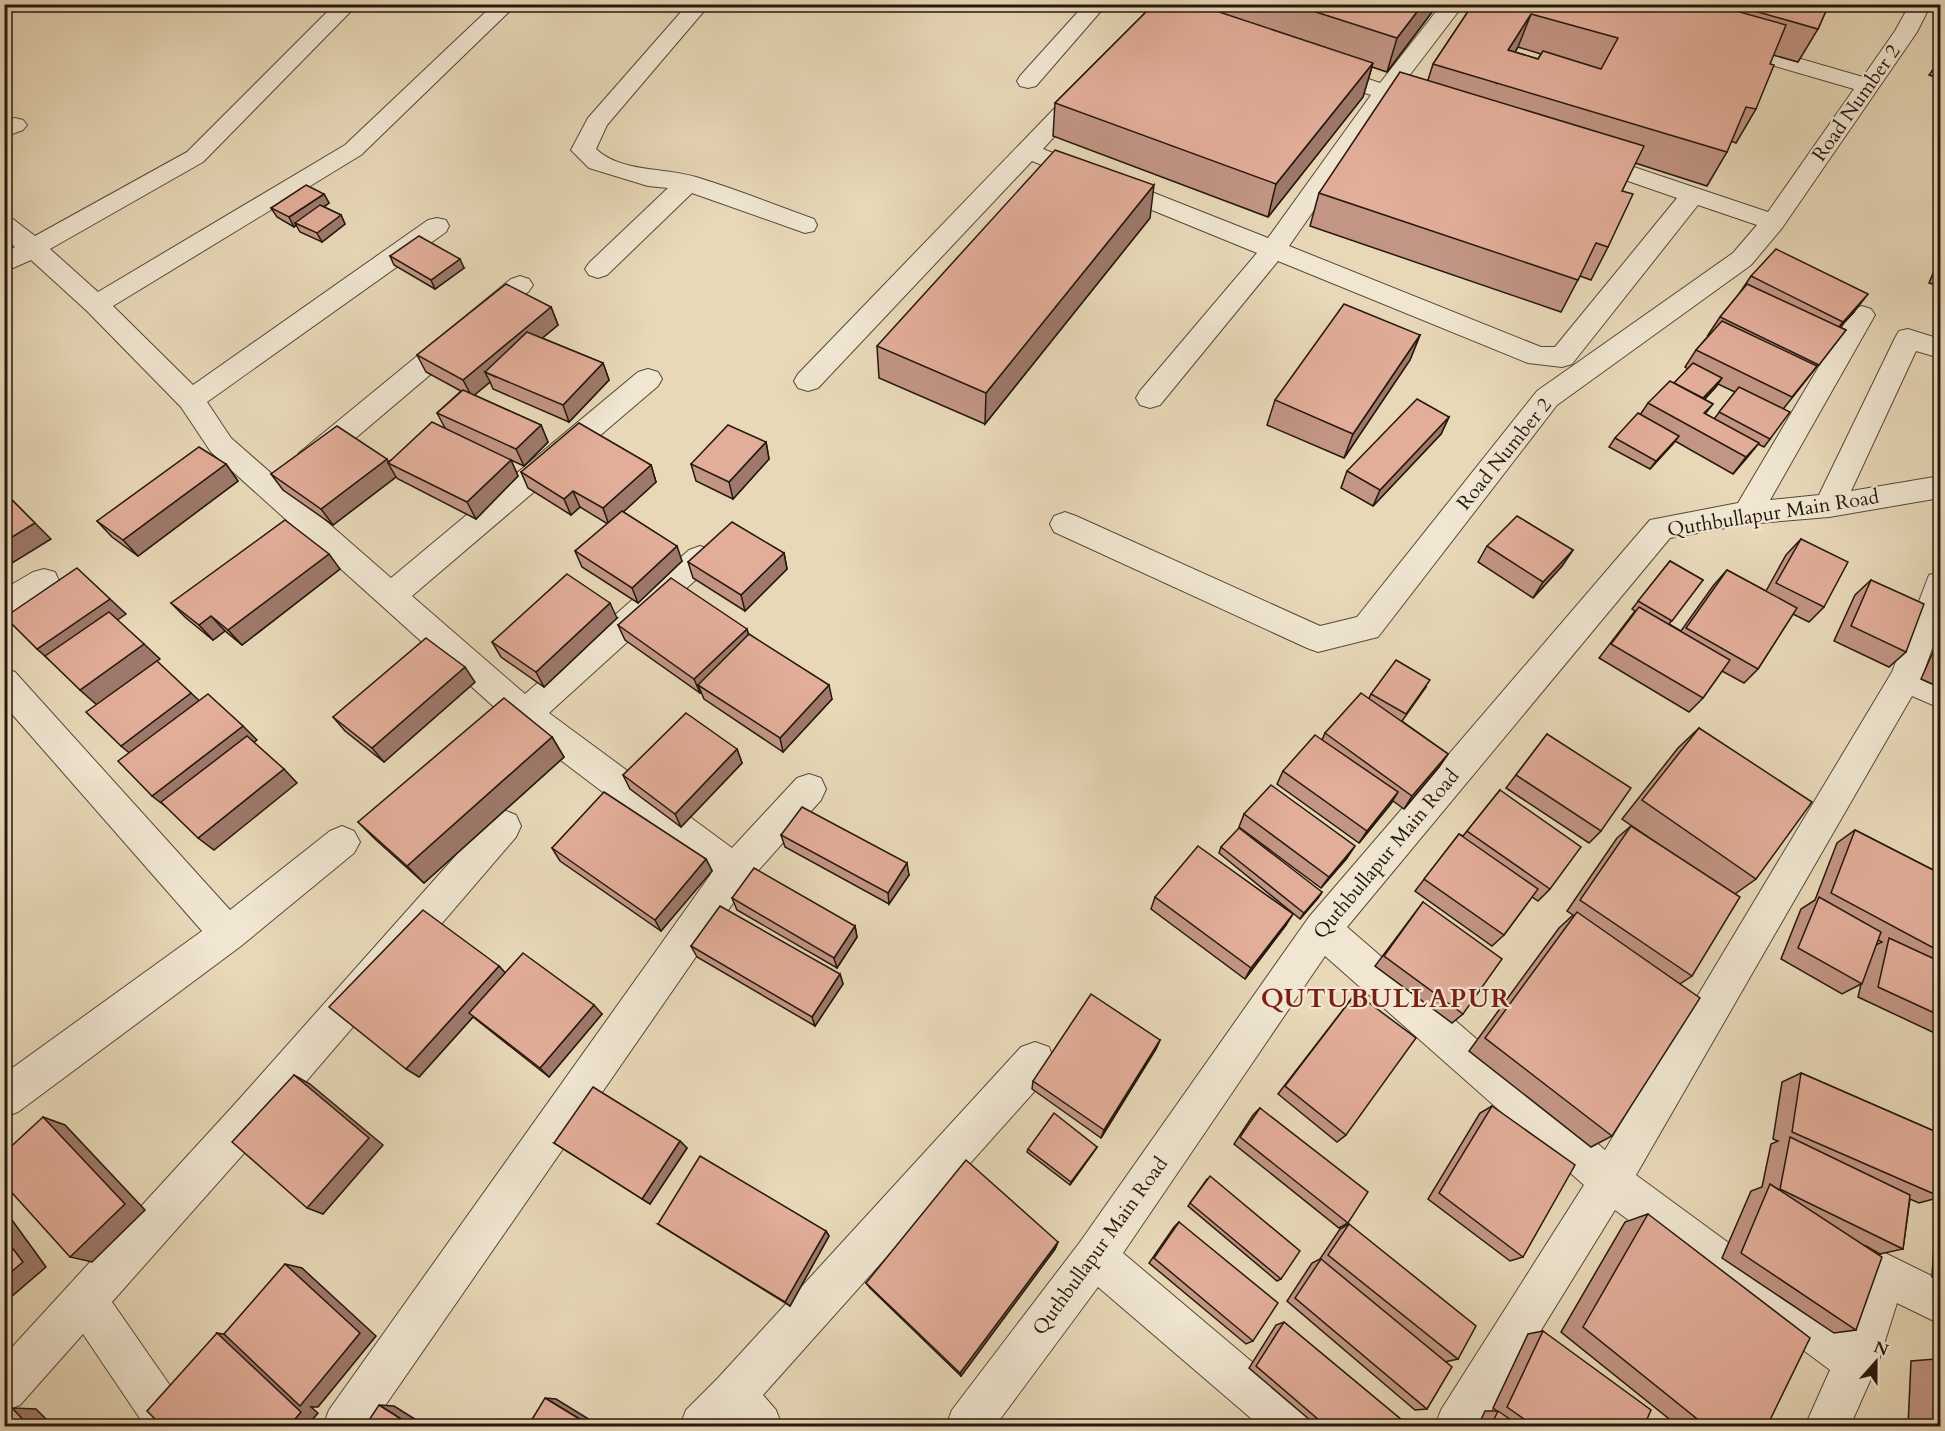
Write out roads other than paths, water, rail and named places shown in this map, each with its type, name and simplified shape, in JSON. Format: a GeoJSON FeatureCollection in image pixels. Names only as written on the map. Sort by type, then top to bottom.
{"type":"FeatureCollection","features":[{"type":"Feature","properties":{"kind":"street"},"geometry":{"type":"LineString","coordinates":[[4,264],[195,157],[348,4]]}},
{"type":"Feature","properties":{"kind":"street"},"geometry":{"type":"LineString","coordinates":[[96,305],[353,150],[507,4]]}},
{"type":"Feature","properties":{"kind":"street"},"geometry":{"type":"LineString","coordinates":[[700,4],[596,123],[583,150],[597,163],[648,178],[688,183],[805,225]]}},
{"type":"Feature","properties":{"kind":"street"},"geometry":{"type":"LineString","coordinates":[[1028,81],[1097,4]]}},
{"type":"Feature","properties":{"kind":"street"},"geometry":{"type":"LineString","coordinates":[[1150,398],[1273,250],[1385,92],[1454,4]]}},
{"type":"Feature","properties":{"kind":"street","name":"Road Number 2"},"geometry":{"type":"LineString","coordinates":[[1065,524],[1318,639],[1367,628],[1547,398],[1742,259],[1773,222],[1906,32],[1921,4]]}},
{"type":"Feature","properties":{"kind":"street"},"geometry":{"type":"LineString","coordinates":[[1711,40],[1868,86]]}},
{"type":"Feature","properties":{"kind":"street"},"geometry":{"type":"LineString","coordinates":[[1298,62],[1429,106]]}},
{"type":"Feature","properties":{"kind":"street"},"geometry":{"type":"LineString","coordinates":[[808,381],[1100,74]]}},
{"type":"Feature","properties":{"kind":"street"},"geometry":{"type":"LineString","coordinates":[[1562,150],[1773,222]]}},
{"type":"Feature","properties":{"kind":"street"},"geometry":{"type":"LineString","coordinates":[[1028,151],[1538,356],[1562,357],[1694,194]]}},
{"type":"Feature","properties":{"kind":"street"},"geometry":{"type":"LineString","coordinates":[[598,269],[688,183]]}},
{"type":"Feature","properties":{"kind":"street"},"geometry":{"type":"LineString","coordinates":[[4,225],[96,305],[191,400],[221,445],[391,596],[525,714],[734,872]]}},
{"type":"Feature","properties":{"kind":"street"},"geometry":{"type":"LineString","coordinates":[[191,400],[437,226]]}},
{"type":"Feature","properties":{"kind":"street"},"geometry":{"type":"LineString","coordinates":[[273,491],[520,285]]}},
{"type":"Feature","properties":{"kind":"street"},"geometry":{"type":"LineString","coordinates":[[1747,513],[1862,315]]}},
{"type":"Feature","properties":{"kind":"street"},"geometry":{"type":"LineString","coordinates":[[1829,506],[1908,338],[1941,350]]}},
{"type":"Feature","properties":{"kind":"street"},"geometry":{"type":"LineString","coordinates":[[391,596],[648,379]]}},
{"type":"Feature","properties":{"kind":"street","name":"Quthbullapur Main Road"},"geometry":{"type":"LineString","coordinates":[[968,1426],[1095,1257],[1322,929],[1661,528],[1747,513],[1829,506],[1941,487]]}},
{"type":"Feature","properties":{"kind":"street"},"geometry":{"type":"LineString","coordinates":[[525,714],[700,558]]}},
{"type":"Feature","properties":{"kind":"street"},"geometry":{"type":"LineString","coordinates":[[4,605],[44,582]]}},
{"type":"Feature","properties":{"kind":"street"},"geometry":{"type":"LineString","coordinates":[[1457,1426],[1610,1180],[1906,677],[1941,584]]}},
{"type":"Feature","properties":{"kind":"street"},"geometry":{"type":"LineString","coordinates":[[1906,677],[1941,694]]}},
{"type":"Feature","properties":{"kind":"street"},"geometry":{"type":"LineString","coordinates":[[4,682],[228,934]]}},
{"type":"Feature","properties":{"kind":"street"},"geometry":{"type":"LineString","coordinates":[[345,1426],[734,872],[809,789]]}},
{"type":"Feature","properties":{"kind":"street"},"geometry":{"type":"LineString","coordinates":[[4,1389],[303,1057],[504,826]]}},
{"type":"Feature","properties":{"kind":"street"},"geometry":{"type":"LineString","coordinates":[[4,1098],[228,934],[342,842]]}},
{"type":"Feature","properties":{"kind":"street"},"geometry":{"type":"LineString","coordinates":[[1322,929],[1610,1180],[1856,1363]]}},
{"type":"Feature","properties":{"kind":"street"},"geometry":{"type":"LineString","coordinates":[[702,1426],[747,1410],[1035,1061]]}},
{"type":"Feature","properties":{"kind":"street"},"geometry":{"type":"LineString","coordinates":[[1095,1257],[1293,1426]]}},
{"type":"Feature","properties":{"kind":"street"},"geometry":{"type":"LineString","coordinates":[[1827,1426],[1856,1363],[1886,1274],[1941,1303]]}},
{"type":"Feature","properties":{"kind":"street"},"geometry":{"type":"LineString","coordinates":[[85,1300],[171,1426]]}},
{"type":"Feature","properties":{"kind":"district","name":"QUTUBULLAPUR"},"geometry":{"type":"Point","coordinates":[1386,998]}}]}
